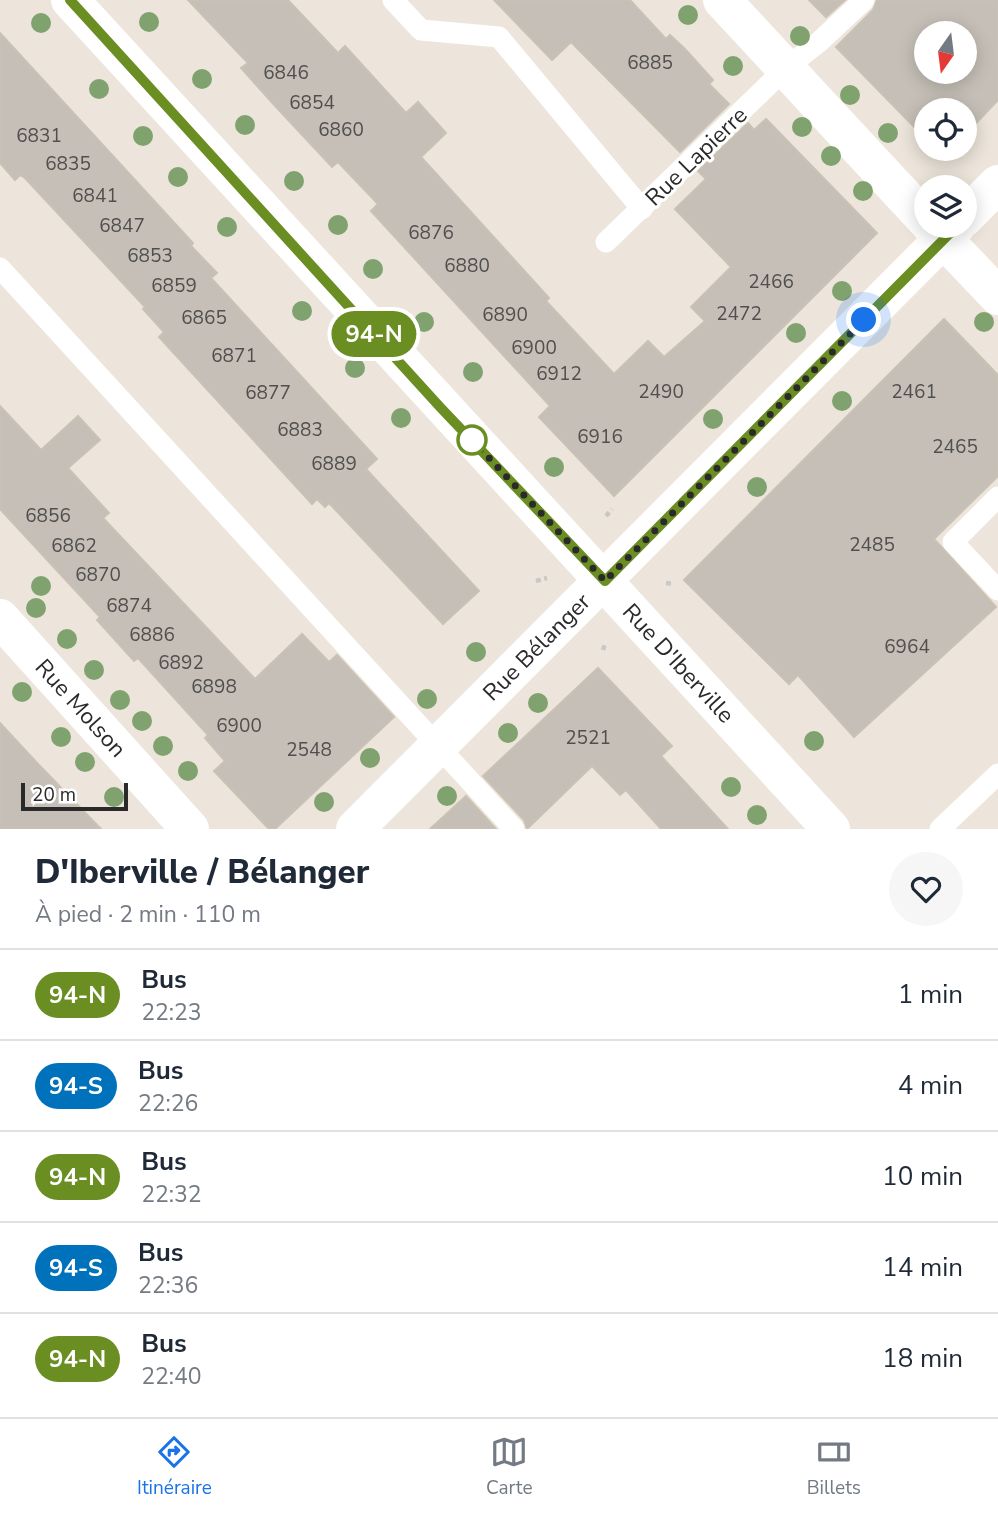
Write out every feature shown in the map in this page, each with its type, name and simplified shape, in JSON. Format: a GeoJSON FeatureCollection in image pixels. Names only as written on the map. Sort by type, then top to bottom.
{"type":"FeatureCollection","features":[{"type":"Feature","properties":{"kind":"street","name":"Rue D'Iberville"},"geometry":{"type":"LineString","coordinates":[[70,0],[440,407],[605,581],[831,829]]}},
{"type":"Feature","properties":{"kind":"street"},"geometry":{"type":"LineString","coordinates":[[722,0],[914,196]]}},
{"type":"Feature","properties":{"kind":"street","name":"Rue Bélanger"},"geometry":{"type":"LineString","coordinates":[[977,200],[998,184]]}},
{"type":"Feature","properties":{"kind":"street","name":"Rue Bélanger"},"geometry":{"type":"LineString","coordinates":[[355,829],[605,581],[933,238]]}},
{"type":"Feature","properties":{"kind":"street"},"geometry":{"type":"LineString","coordinates":[[953,238],[998,296]]}},
{"type":"Feature","properties":{"kind":"street","name":"Rue Molson"},"geometry":{"type":"LineString","coordinates":[[0,618],[190,829]]}},
{"type":"Feature","properties":{"kind":"lane"},"geometry":{"type":"LineString","coordinates":[[393,0],[421,30],[499,37],[642,209]]}},
{"type":"Feature","properties":{"kind":"lane","name":"Rue Lapierre"},"geometry":{"type":"LineString","coordinates":[[606,242],[786,68],[864,0]]}},
{"type":"Feature","properties":{"kind":"lane"},"geometry":{"type":"LineString","coordinates":[[0,268],[514,829]]}},
{"type":"Feature","properties":{"kind":"lane"},"geometry":{"type":"LineString","coordinates":[[998,497],[953,542],[998,590]]}},
{"type":"Feature","properties":{"kind":"lane"},"geometry":{"type":"LineString","coordinates":[[940,829],[998,774]]}},
{"type":"Feature","properties":{"kind":"path"},"geometry":{"type":"LineString","coordinates":[[606,516],[612,509]]}},
{"type":"Feature","properties":{"kind":"path"},"geometry":{"type":"LineString","coordinates":[[536,581],[547,578]]}},
{"type":"Feature","properties":{"kind":"path"},"geometry":{"type":"LineString","coordinates":[[666,583],[674,584]]}},
{"type":"Feature","properties":{"kind":"path"},"geometry":{"type":"LineString","coordinates":[[603,650],[605,644]]}},
{"type":"Feature","properties":{"kind":"building"},"geometry":{"type":"Polygon","coordinates":[[[188,0],[288,0],[338,53],[345,46],[406,113],[418,102],[446,133],[421,157],[549,298],[546,301],[614,374],[648,341],[664,357],[705,321],[691,307],[731,267],[675,209],[706,179],[698,171],[748,123],[754,130],[766,119],[877,233],[614,496],[539,417],[550,406],[371,211],[378,204],[338,162],[332,167],[277,108],[241,68],[248,63],[188,0]]]}},
{"type":"Feature","properties":{"kind":"building"},"geometry":{"type":"Polygon","coordinates":[[[494,0],[630,0],[666,39],[670,35],[685,49],[713,80],[709,84],[729,104],[680,152],[571,42],[552,60],[494,0]]]}},
{"type":"Feature","properties":{"kind":"building"},"geometry":{"type":"Polygon","coordinates":[[[809,0],[845,0],[826,17],[809,0]]]}},
{"type":"Feature","properties":{"kind":"building"},"geometry":{"type":"Polygon","coordinates":[[[877,0],[998,0],[998,100],[977,122],[977,98],[914,98],[914,127],[836,47],[873,10],[877,0]]]}},
{"type":"Feature","properties":{"kind":"building"},"geometry":{"type":"Polygon","coordinates":[[[0,33],[193,243],[191,246],[217,273],[211,278],[377,459],[366,469],[479,591],[443,624],[329,503],[325,507],[317,499],[312,504],[159,337],[164,332],[143,309],[145,307],[24,177],[20,175],[15,180],[0,163],[0,33]]]}},
{"type":"Feature","properties":{"kind":"building"},"geometry":{"type":"Polygon","coordinates":[[[944,319],[998,375],[998,476],[934,539],[996,607],[854,737],[798,675],[789,684],[684,580],[944,319]]]}},
{"type":"Feature","properties":{"kind":"building"},"geometry":{"type":"Polygon","coordinates":[[[0,406],[41,450],[78,416],[100,440],[68,468],[109,513],[103,518],[255,679],[302,634],[329,662],[337,655],[394,717],[275,829],[269,829],[214,771],[225,761],[205,738],[208,735],[138,658],[134,661],[97,620],[100,617],[0,509],[0,406]]]}},
{"type":"Feature","properties":{"kind":"building"},"geometry":{"type":"Polygon","coordinates":[[[598,668],[672,746],[661,756],[728,829],[661,829],[626,790],[620,795],[592,766],[527,829],[524,820],[483,776],[598,668]]]}},
{"type":"Feature","properties":{"kind":"building"},"geometry":{"type":"Polygon","coordinates":[[[0,723],[39,765],[101,829],[0,829],[0,723]]]}},
{"type":"Feature","properties":{"kind":"building"},"geometry":{"type":"Polygon","coordinates":[[[466,796],[496,829],[430,829],[466,796]]]}},
{"type":"Feature","properties":{"kind":"bus line","name":"94-N"},"geometry":{"type":"LineString","coordinates":[[70,0],[440,407],[605,581],[945,238]]}},
{"type":"Feature","properties":{"kind":"route"},"geometry":{"type":"LineString","coordinates":[[472,440],[605,581],[864,320]]}}]}
